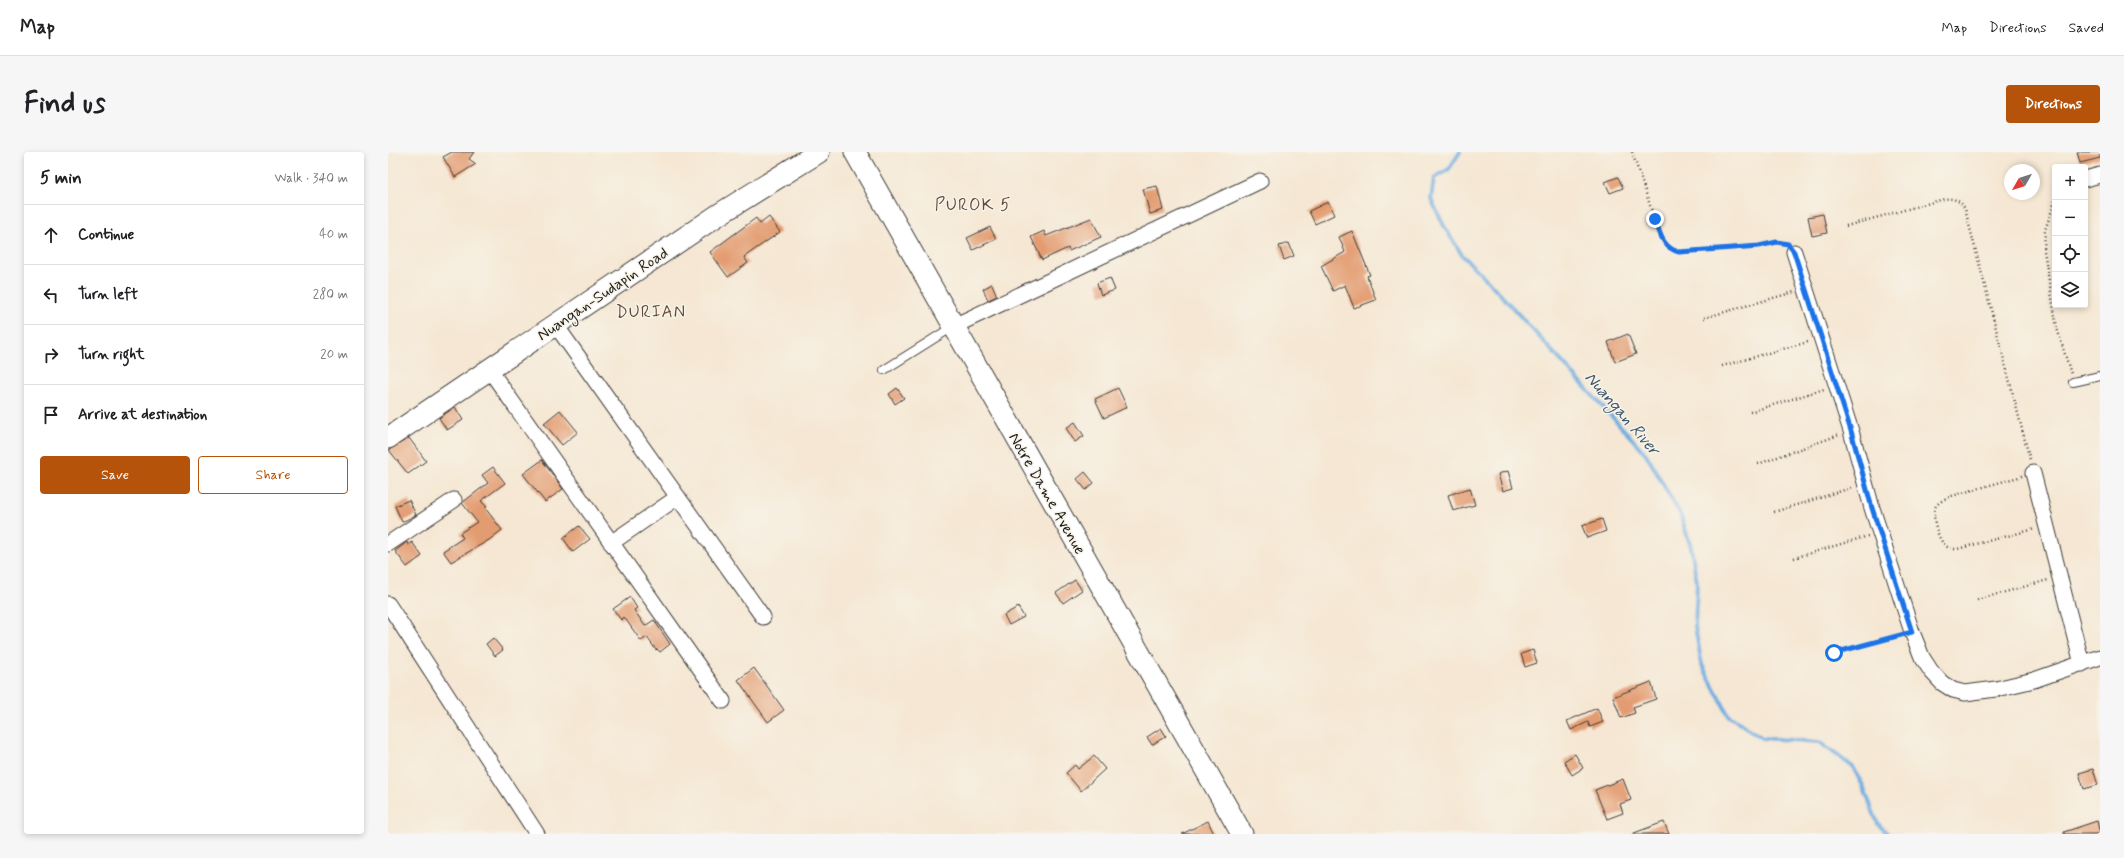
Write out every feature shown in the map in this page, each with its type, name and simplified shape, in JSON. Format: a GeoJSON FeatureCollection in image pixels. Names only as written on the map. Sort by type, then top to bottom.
{"type":"FeatureCollection","features":[{"type":"Feature","properties":{"kind":"street","name":"Nuangan-Sudapin Road"},"geometry":{"type":"LineString","coordinates":[[388,438],[718,215],[819,152]]}},
{"type":"Feature","properties":{"kind":"street","name":"Notre Dame Avenue"},"geometry":{"type":"LineString","coordinates":[[855,152],[1242,834]]}},
{"type":"Feature","properties":{"kind":"street"},"geometry":{"type":"LineString","coordinates":[[2088,178],[2100,174]]}},
{"type":"Feature","properties":{"kind":"street"},"geometry":{"type":"LineString","coordinates":[[954,326],[1260,181]]}},
{"type":"Feature","properties":{"kind":"street"},"geometry":{"type":"LineString","coordinates":[[1794,252],[1820,338],[1851,431],[1865,484],[1912,632],[1922,658],[1931,671],[1942,684],[1959,692],[1996,689],[2034,680],[2100,657]]}},
{"type":"Feature","properties":{"kind":"street"},"geometry":{"type":"LineString","coordinates":[[555,324],[763,617]]}},
{"type":"Feature","properties":{"kind":"street"},"geometry":{"type":"LineString","coordinates":[[489,369],[723,702]]}},
{"type":"Feature","properties":{"kind":"street"},"geometry":{"type":"LineString","coordinates":[[2033,473],[2082,664]]}},
{"type":"Feature","properties":{"kind":"street"},"geometry":{"type":"LineString","coordinates":[[611,543],[678,497]]}},
{"type":"Feature","properties":{"kind":"street"},"geometry":{"type":"LineString","coordinates":[[388,544],[454,500]]}},
{"type":"Feature","properties":{"kind":"street"},"geometry":{"type":"LineString","coordinates":[[388,604],[537,834]]}},
{"type":"Feature","properties":{"kind":"lane"},"geometry":{"type":"LineString","coordinates":[[884,370],[954,326]]}},
{"type":"Feature","properties":{"kind":"lane"},"geometry":{"type":"LineString","coordinates":[[2073,382],[2100,376]]}},
{"type":"Feature","properties":{"kind":"path"},"geometry":{"type":"LineString","coordinates":[[1632,152],[1661,238],[1666,246],[1672,251],[1679,252],[1748,247],[1777,242],[1788,244],[1794,252]]}},
{"type":"Feature","properties":{"kind":"path"},"geometry":{"type":"LineString","coordinates":[[1846,226],[1944,199],[1958,200],[1962,203],[1965,209],[2033,473],[1942,500],[1936,507],[1934,515],[1937,528],[1942,542],[1949,549],[1956,549],[2047,526]]}},
{"type":"Feature","properties":{"kind":"path"},"geometry":{"type":"LineString","coordinates":[[2052,210],[2045,230],[2044,250],[2057,328],[2073,382]]}},
{"type":"Feature","properties":{"kind":"path"},"geometry":{"type":"LineString","coordinates":[[1704,318],[1805,288]]}},
{"type":"Feature","properties":{"kind":"path"},"geometry":{"type":"LineString","coordinates":[[1722,366],[1820,338]]}},
{"type":"Feature","properties":{"kind":"path"},"geometry":{"type":"LineString","coordinates":[[1750,412],[1836,386]]}},
{"type":"Feature","properties":{"kind":"path"},"geometry":{"type":"LineString","coordinates":[[1758,464],[1851,431]]}},
{"type":"Feature","properties":{"kind":"path"},"geometry":{"type":"LineString","coordinates":[[1774,512],[1865,484]]}},
{"type":"Feature","properties":{"kind":"path"},"geometry":{"type":"LineString","coordinates":[[1794,558],[1880,532]]}},
{"type":"Feature","properties":{"kind":"path"},"geometry":{"type":"LineString","coordinates":[[1977,600],[2060,577]]}},
{"type":"Feature","properties":{"kind":"path"},"geometry":{"type":"LineString","coordinates":[[1834,653],[1912,632]]}},
{"type":"Feature","properties":{"kind":"building"},"geometry":{"type":"Polygon","coordinates":[[[452,152],[474,152],[469,159],[476,164],[455,177],[443,157],[452,152]]]}},
{"type":"Feature","properties":{"kind":"building"},"geometry":{"type":"Polygon","coordinates":[[[2077,152],[2100,152],[2100,158],[2080,163],[2077,152]]]}},
{"type":"Feature","properties":{"kind":"building"},"geometry":{"type":"Polygon","coordinates":[[[1618,177],[1623,188],[1610,193],[1605,182],[1618,177]]]}},
{"type":"Feature","properties":{"kind":"building"},"geometry":{"type":"Polygon","coordinates":[[[1157,186],[1163,210],[1150,214],[1143,189],[1157,186]]]}},
{"type":"Feature","properties":{"kind":"building"},"geometry":{"type":"Polygon","coordinates":[[[1328,202],[1334,215],[1315,224],[1309,211],[1328,202]]]}},
{"type":"Feature","properties":{"kind":"building"},"geometry":{"type":"Polygon","coordinates":[[[1823,214],[1827,233],[1812,236],[1808,217],[1823,214]]]}},
{"type":"Feature","properties":{"kind":"building"},"geometry":{"type":"Polygon","coordinates":[[[769,217],[780,232],[744,257],[748,263],[728,277],[710,252],[756,218],[760,224],[769,217]]]}},
{"type":"Feature","properties":{"kind":"building"},"geometry":{"type":"Polygon","coordinates":[[[1091,218],[1101,237],[1069,251],[1068,248],[1042,260],[1031,237],[1044,231],[1046,236],[1091,218]]]}},
{"type":"Feature","properties":{"kind":"building"},"geometry":{"type":"Polygon","coordinates":[[[990,227],[996,239],[973,250],[967,238],[990,227]]]}},
{"type":"Feature","properties":{"kind":"building"},"geometry":{"type":"Polygon","coordinates":[[[1352,231],[1370,275],[1367,276],[1376,300],[1354,308],[1345,285],[1333,291],[1321,266],[1345,252],[1339,237],[1352,231]]]}},
{"type":"Feature","properties":{"kind":"building"},"geometry":{"type":"Polygon","coordinates":[[[1289,243],[1294,256],[1284,260],[1279,246],[1289,243]]]}},
{"type":"Feature","properties":{"kind":"building"},"geometry":{"type":"Polygon","coordinates":[[[1110,278],[1115,290],[1101,295],[1097,283],[1110,278]]]}},
{"type":"Feature","properties":{"kind":"building"},"geometry":{"type":"Polygon","coordinates":[[[992,284],[997,296],[988,300],[983,289],[992,284]]]}},
{"type":"Feature","properties":{"kind":"building"},"geometry":{"type":"Polygon","coordinates":[[[1628,334],[1636,354],[1615,362],[1608,342],[1628,334]]]}},
{"type":"Feature","properties":{"kind":"building"},"geometry":{"type":"Polygon","coordinates":[[[897,388],[904,398],[895,404],[889,394],[897,388]]]}},
{"type":"Feature","properties":{"kind":"building"},"geometry":{"type":"Polygon","coordinates":[[[1118,388],[1127,407],[1104,418],[1095,399],[1118,388]]]}},
{"type":"Feature","properties":{"kind":"building"},"geometry":{"type":"Polygon","coordinates":[[[455,407],[463,420],[447,430],[439,418],[455,407]]]}},
{"type":"Feature","properties":{"kind":"building"},"geometry":{"type":"Polygon","coordinates":[[[560,410],[578,432],[562,445],[544,423],[560,410]]]}},
{"type":"Feature","properties":{"kind":"building"},"geometry":{"type":"Polygon","coordinates":[[[1075,422],[1084,436],[1075,442],[1066,428],[1075,422]]]}},
{"type":"Feature","properties":{"kind":"building"},"geometry":{"type":"Polygon","coordinates":[[[409,438],[426,461],[408,474],[389,450],[409,438]]]}},
{"type":"Feature","properties":{"kind":"building"},"geometry":{"type":"Polygon","coordinates":[[[542,460],[563,489],[545,502],[523,474],[542,460]]]}},
{"type":"Feature","properties":{"kind":"building"},"geometry":{"type":"Polygon","coordinates":[[[493,467],[505,483],[481,501],[487,507],[485,508],[502,530],[489,540],[451,562],[443,551],[463,538],[460,533],[477,522],[462,503],[488,483],[482,475],[493,467]]]}},
{"type":"Feature","properties":{"kind":"building"},"geometry":{"type":"Polygon","coordinates":[[[1508,471],[1513,488],[1503,491],[1498,474],[1508,471]]]}},
{"type":"Feature","properties":{"kind":"building"},"geometry":{"type":"Polygon","coordinates":[[[1085,472],[1094,483],[1086,490],[1077,479],[1085,472]]]}},
{"type":"Feature","properties":{"kind":"building"},"geometry":{"type":"Polygon","coordinates":[[[1470,488],[1475,505],[1453,511],[1448,495],[1470,488]]]}},
{"type":"Feature","properties":{"kind":"building"},"geometry":{"type":"Polygon","coordinates":[[[409,500],[416,515],[402,522],[395,506],[409,500]]]}},
{"type":"Feature","properties":{"kind":"building"},"geometry":{"type":"Polygon","coordinates":[[[1602,519],[1606,531],[1587,538],[1582,526],[1602,519]]]}},
{"type":"Feature","properties":{"kind":"building"},"geometry":{"type":"Polygon","coordinates":[[[579,526],[590,539],[573,552],[563,538],[579,526]]]}},
{"type":"Feature","properties":{"kind":"building"},"geometry":{"type":"Polygon","coordinates":[[[407,542],[408,545],[412,542],[422,556],[407,567],[395,551],[407,542]]]}},
{"type":"Feature","properties":{"kind":"building"},"geometry":{"type":"Polygon","coordinates":[[[1075,580],[1082,590],[1063,603],[1056,593],[1075,580]]]}},
{"type":"Feature","properties":{"kind":"building"},"geometry":{"type":"Polygon","coordinates":[[[630,597],[637,608],[634,610],[645,626],[654,620],[670,644],[660,652],[657,649],[656,650],[647,637],[641,641],[624,617],[621,620],[613,609],[630,597]]]}},
{"type":"Feature","properties":{"kind":"building"},"geometry":{"type":"Polygon","coordinates":[[[1018,607],[1024,617],[1009,625],[1004,615],[1018,607]]]}},
{"type":"Feature","properties":{"kind":"building"},"geometry":{"type":"Polygon","coordinates":[[[493,638],[503,650],[495,656],[486,644],[493,638]]]}},
{"type":"Feature","properties":{"kind":"building"},"geometry":{"type":"Polygon","coordinates":[[[1533,650],[1537,663],[1525,667],[1521,654],[1533,650]]]}},
{"type":"Feature","properties":{"kind":"building"},"geometry":{"type":"Polygon","coordinates":[[[754,668],[784,710],[768,722],[738,680],[754,668]]]}},
{"type":"Feature","properties":{"kind":"building"},"geometry":{"type":"Polygon","coordinates":[[[1651,682],[1656,699],[1633,707],[1635,713],[1621,718],[1613,697],[1651,682]]]}},
{"type":"Feature","properties":{"kind":"building"},"geometry":{"type":"Polygon","coordinates":[[[1597,708],[1603,722],[1590,727],[1588,722],[1571,730],[1567,721],[1597,708]]]}},
{"type":"Feature","properties":{"kind":"building"},"geometry":{"type":"Polygon","coordinates":[[[1161,728],[1166,736],[1152,745],[1147,737],[1161,728]]]}},
{"type":"Feature","properties":{"kind":"building"},"geometry":{"type":"Polygon","coordinates":[[[1575,754],[1583,768],[1572,775],[1564,761],[1575,754]]]}},
{"type":"Feature","properties":{"kind":"building"},"geometry":{"type":"Polygon","coordinates":[[[1094,756],[1105,769],[1081,791],[1066,773],[1075,765],[1078,769],[1094,756]]]}},
{"type":"Feature","properties":{"kind":"building"},"geometry":{"type":"Polygon","coordinates":[[[2093,769],[2098,785],[2084,789],[2079,773],[2093,769]]]}},
{"type":"Feature","properties":{"kind":"building"},"geometry":{"type":"Polygon","coordinates":[[[1623,779],[1631,800],[1620,804],[1623,813],[1607,819],[1595,790],[1623,779]]]}},
{"type":"Feature","properties":{"kind":"building"},"geometry":{"type":"Polygon","coordinates":[[[1208,821],[1214,834],[1182,834],[1208,821]]]}},
{"type":"Feature","properties":{"kind":"building"},"geometry":{"type":"Polygon","coordinates":[[[2097,821],[2100,834],[2064,834],[2064,832],[2097,821]]]}},
{"type":"Feature","properties":{"kind":"building"},"geometry":{"type":"Polygon","coordinates":[[[1664,822],[1669,834],[1634,834],[1634,833],[1664,822]]]}},
{"type":"Feature","properties":{"kind":"waterway","name":"Nuangan River"},"geometry":{"type":"LineString","coordinates":[[1460,152],[1449,169],[1434,178],[1431,199],[1444,226],[1462,255],[1489,282],[1646,454],[1680,514],[1691,547],[1697,583],[1695,627],[1702,665],[1729,716],[1762,738],[1819,742],[1853,767],[1862,784],[1878,824],[1888,834]]}},
{"type":"Feature","properties":{"kind":"district","name":"PUROK 5"},"geometry":{"type":"Point","coordinates":[973,204]}},
{"type":"Feature","properties":{"kind":"district","name":"DURIAN"},"geometry":{"type":"Point","coordinates":[651,311]}},
{"type":"Feature","properties":{"kind":"route"},"geometry":{"type":"LineString","coordinates":[[1655,219],[1661,238],[1666,246],[1672,251],[1679,252],[1759,246],[1784,242],[1792,248],[1794,252],[1820,338],[1851,431],[1872,508],[1912,632],[1834,653]]}}]}
